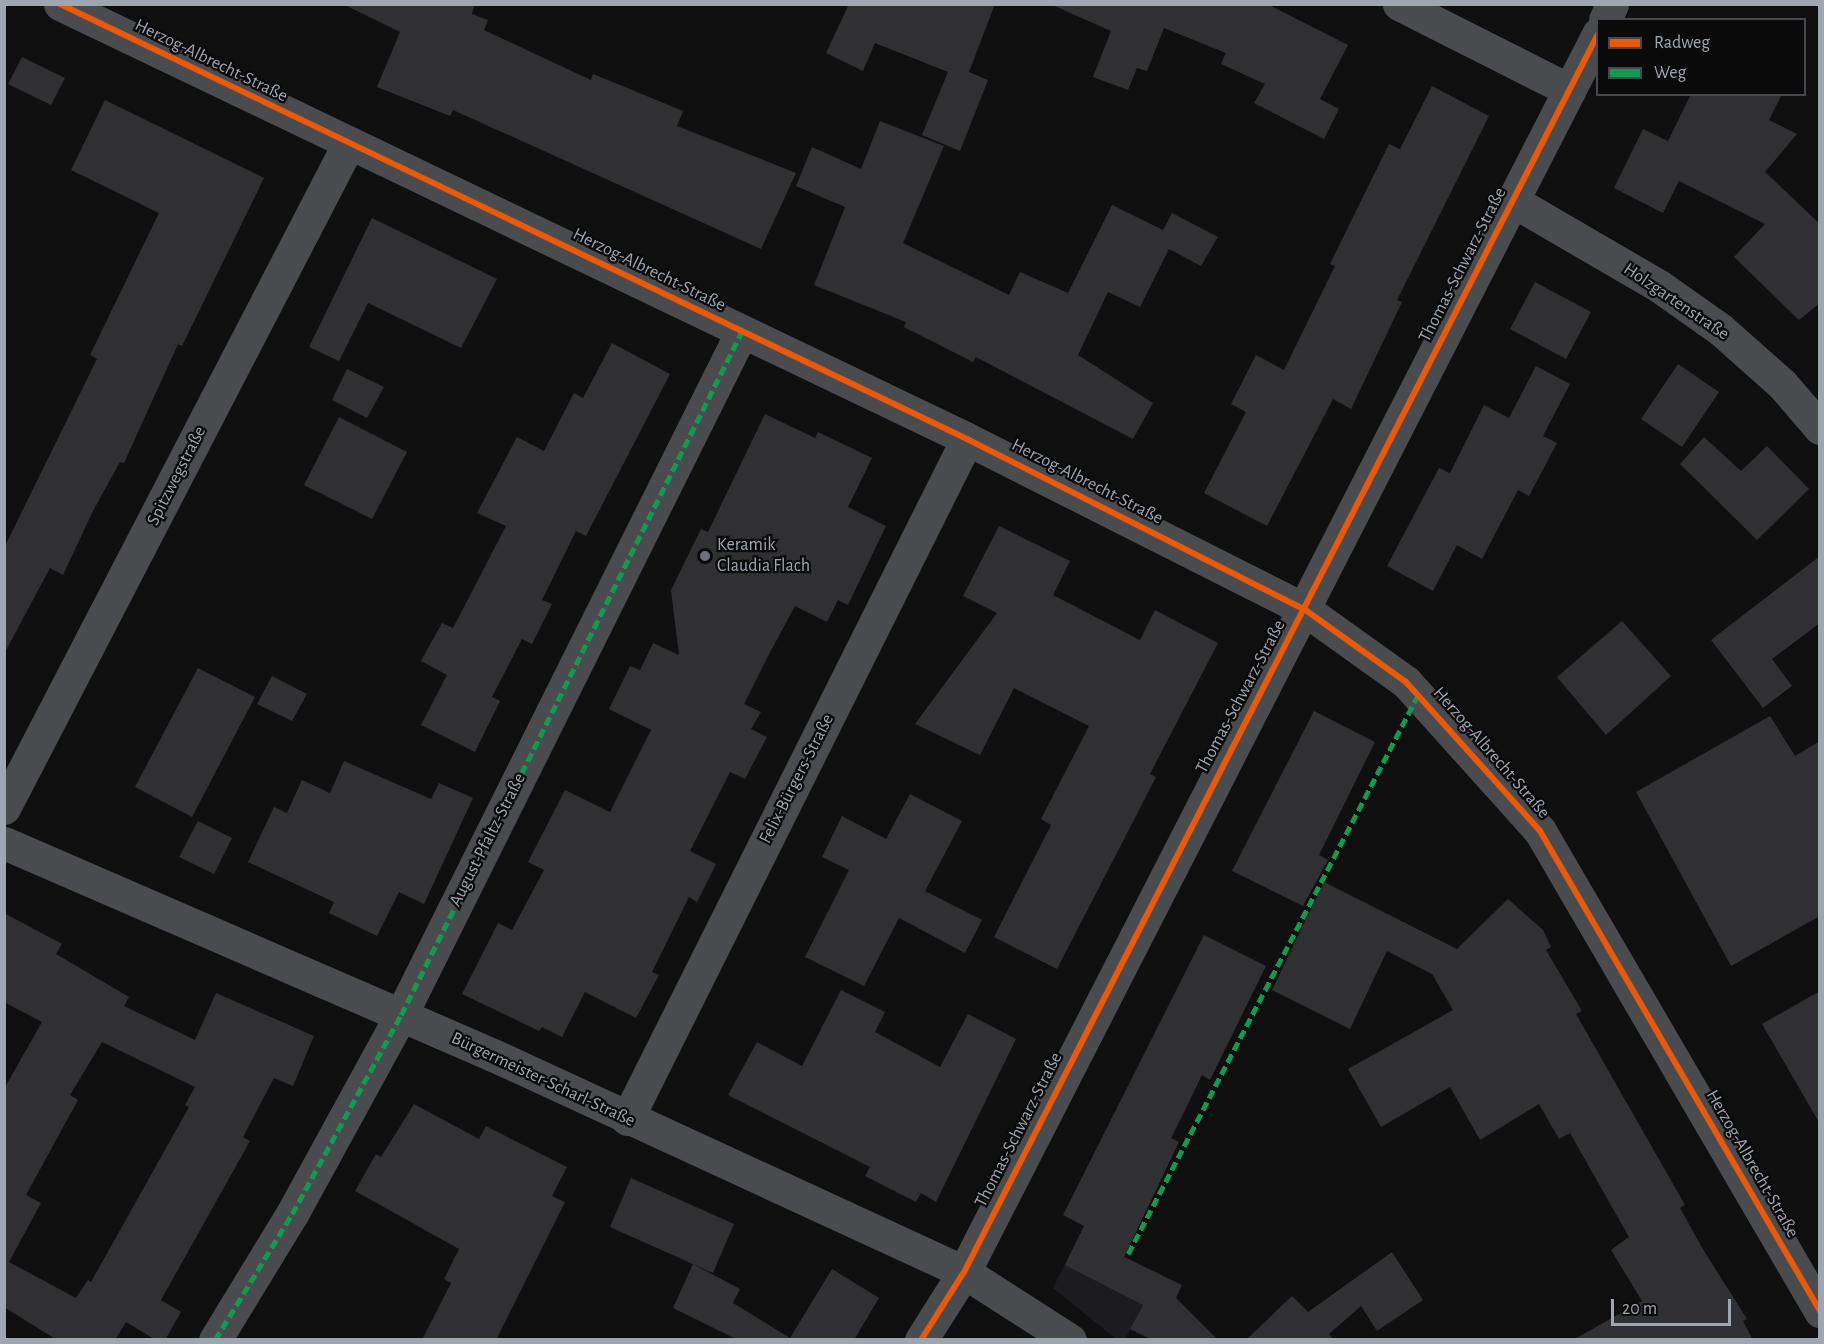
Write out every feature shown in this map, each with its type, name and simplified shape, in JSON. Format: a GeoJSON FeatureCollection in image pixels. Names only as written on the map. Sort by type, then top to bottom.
{"type":"FeatureCollection","features":[{"type":"Feature","properties":{"kind":"street","name":"Herzog-Albrecht-Straße"},"geometry":{"type":"LineString","coordinates":[[60,4],[967,439],[1304,609],[1419,693],[1529,814],[1820,1311]]}},
{"type":"Feature","properties":{"kind":"street"},"geometry":{"type":"LineString","coordinates":[[1399,4],[1569,90]]}},
{"type":"Feature","properties":{"kind":"street"},"geometry":{"type":"LineString","coordinates":[[1606,18],[1612,4]]}},
{"type":"Feature","properties":{"kind":"street","name":"Thomas-Schwarz-Straße"},"geometry":{"type":"LineString","coordinates":[[921,1340],[964,1272],[1596,38]]}},
{"type":"Feature","properties":{"kind":"street","name":"Spitzwegstraße"},"geometry":{"type":"LineString","coordinates":[[4,808],[349,143]]}},
{"type":"Feature","properties":{"kind":"street","name":"Holzgartenstraße"},"geometry":{"type":"LineString","coordinates":[[1513,201],[1659,286],[1720,329],[1782,384],[1820,428]]}},
{"type":"Feature","properties":{"kind":"street","name":"August-Pfaltz-Straße"},"geometry":{"type":"LineString","coordinates":[[215,1340],[292,1214],[401,1015],[742,331]]}},
{"type":"Feature","properties":{"kind":"street","name":"Felix-Bürgers-Straße"},"geometry":{"type":"LineString","coordinates":[[627,1119],[967,439]]}},
{"type":"Feature","properties":{"kind":"street","name":"Bürgermeister-Scharl-Straße"},"geometry":{"type":"LineString","coordinates":[[4,843],[401,1015],[964,1272],[1070,1340]]}},
{"type":"Feature","properties":{"kind":"shaded area"},"geometry":{"type":"Polygon","coordinates":[[[1080,1234],[1159,1274],[1125,1339],[1116,1339],[1053,1288],[1080,1234]]]}},
{"type":"Feature","properties":{"kind":"building"},"geometry":{"type":"Polygon","coordinates":[[[343,4],[475,4],[472,14],[488,20],[484,30],[591,80],[593,74],[683,111],[677,126],[796,173],[761,249],[453,110],[450,116],[377,87],[400,32],[343,4]]]}},
{"type":"Feature","properties":{"kind":"building"},"geometry":{"type":"Polygon","coordinates":[[[849,4],[995,4],[969,72],[988,80],[960,151],[922,135],[948,72],[875,43],[863,71],[826,53],[849,4]]]}},
{"type":"Feature","properties":{"kind":"building"},"geometry":{"type":"Polygon","coordinates":[[[1050,4],[1267,4],[1348,45],[1320,99],[1339,109],[1324,139],[1254,103],[1265,84],[1221,64],[1226,53],[1164,28],[1147,71],[1137,68],[1128,90],[1093,77],[1111,31],[1050,4]]]}},
{"type":"Feature","properties":{"kind":"building"},"geometry":{"type":"Polygon","coordinates":[[[22,57],[65,78],[51,105],[8,84],[22,57]]]}},
{"type":"Feature","properties":{"kind":"building"},"geometry":{"type":"Polygon","coordinates":[[[1432,86],[1489,116],[1397,300],[1402,302],[1351,409],[1333,399],[1267,526],[1204,493],[1246,412],[1231,404],[1256,355],[1284,370],[1335,266],[1330,264],[1389,144],[1400,149],[1432,86]]]}},
{"type":"Feature","properties":{"kind":"building"},"geometry":{"type":"Polygon","coordinates":[[[1690,96],[1781,96],[1769,120],[1797,134],[1765,172],[1820,224],[1820,303],[1799,320],[1734,257],[1765,224],[1679,181],[1663,213],[1614,188],[1643,129],[1668,141],[1690,96]]]}},
{"type":"Feature","properties":{"kind":"building"},"geometry":{"type":"Polygon","coordinates":[[[105,100],[264,178],[182,346],[178,344],[124,463],[120,462],[93,511],[63,575],[50,568],[4,654],[4,548],[97,359],[90,355],[159,213],[71,170],[105,100]]]}},
{"type":"Feature","properties":{"kind":"building"},"geometry":{"type":"Polygon","coordinates":[[[880,121],[944,146],[903,243],[1009,295],[1020,272],[1068,293],[1112,205],[1163,230],[1172,213],[1218,237],[1201,266],[1169,249],[1140,307],[1108,292],[1078,355],[1153,403],[1133,439],[976,357],[973,362],[904,327],[906,322],[814,285],[845,207],[796,186],[812,147],[861,169],[880,121]]]}},
{"type":"Feature","properties":{"kind":"building"},"geometry":{"type":"Polygon","coordinates":[[[372,218],[497,279],[461,348],[368,303],[339,361],[309,347],[372,218]]]}},
{"type":"Feature","properties":{"kind":"building"},"geometry":{"type":"Polygon","coordinates":[[[1535,282],[1591,312],[1566,359],[1510,329],[1535,282]]]}},
{"type":"Feature","properties":{"kind":"building"},"geometry":{"type":"Polygon","coordinates":[[[612,343],[670,374],[586,536],[576,531],[542,600],[552,604],[532,644],[522,639],[492,697],[500,701],[475,752],[421,725],[447,675],[421,661],[442,623],[453,628],[506,526],[477,513],[517,437],[544,451],[574,393],[583,398],[612,343]]]}},
{"type":"Feature","properties":{"kind":"building"},"geometry":{"type":"Polygon","coordinates":[[[1678,364],[1719,392],[1682,447],[1641,419],[1678,364]]]}},
{"type":"Feature","properties":{"kind":"building"},"geometry":{"type":"Polygon","coordinates":[[[1536,366],[1570,384],[1543,436],[1557,443],[1529,496],[1518,490],[1482,559],[1457,545],[1433,591],[1387,566],[1439,468],[1450,473],[1484,405],[1509,418],[1536,366]]]}},
{"type":"Feature","properties":{"kind":"building"},"geometry":{"type":"Polygon","coordinates":[[[347,369],[384,387],[367,418],[332,400],[347,369]]]}},
{"type":"Feature","properties":{"kind":"building"},"geometry":{"type":"Polygon","coordinates":[[[765,414],[815,438],[818,432],[872,458],[848,507],[886,526],[848,605],[838,600],[827,622],[795,606],[767,658],[744,704],[761,712],[751,729],[767,737],[745,779],[730,772],[690,851],[716,864],[697,902],[689,897],[652,972],[659,975],[636,1018],[585,992],[562,1037],[542,1027],[539,1031],[462,994],[498,923],[512,930],[544,870],[528,862],[565,790],[610,812],[651,730],[609,709],[630,666],[640,670],[653,643],[679,655],[671,590],[701,529],[708,532],[765,414]]]}},
{"type":"Feature","properties":{"kind":"building"},"geometry":{"type":"Polygon","coordinates":[[[339,417],[407,452],[372,519],[304,485],[339,417]]]}},
{"type":"Feature","properties":{"kind":"building"},"geometry":{"type":"Polygon","coordinates":[[[1704,437],[1741,471],[1767,446],[1809,489],[1757,540],[1680,464],[1704,437]]]}},
{"type":"Feature","properties":{"kind":"building"},"geometry":{"type":"Polygon","coordinates":[[[999,526],[1070,561],[1053,595],[1140,640],[1155,610],[1218,643],[1150,774],[1156,777],[1057,969],[994,937],[1051,825],[1041,819],[1089,726],[1014,688],[980,755],[915,724],[997,613],[963,596],[999,526]]]}},
{"type":"Feature","properties":{"kind":"building"},"geometry":{"type":"Polygon","coordinates":[[[1820,556],[1820,623],[1772,659],[1792,686],[1763,708],[1711,640],[1820,556]]]}},
{"type":"Feature","properties":{"kind":"building"},"geometry":{"type":"Polygon","coordinates":[[[1622,621],[1671,676],[1606,735],[1557,677],[1622,621]]]}},
{"type":"Feature","properties":{"kind":"building"},"geometry":{"type":"Polygon","coordinates":[[[198,668],[255,697],[192,817],[135,787],[198,668]]]}},
{"type":"Feature","properties":{"kind":"building"},"geometry":{"type":"Polygon","coordinates":[[[272,676],[307,694],[292,721],[257,704],[272,676]]]}},
{"type":"Feature","properties":{"kind":"building"},"geometry":{"type":"Polygon","coordinates":[[[1314,711],[1375,742],[1319,855],[1328,860],[1303,906],[1232,871],[1314,711]]]}},
{"type":"Feature","properties":{"kind":"building"},"geometry":{"type":"Polygon","coordinates":[[[1770,716],[1795,756],[1820,741],[1820,916],[1731,966],[1636,792],[1770,716]]]}},
{"type":"Feature","properties":{"kind":"building"},"geometry":{"type":"Polygon","coordinates":[[[344,761],[431,799],[439,783],[473,798],[424,904],[399,892],[377,936],[329,913],[334,902],[248,862],[274,807],[287,813],[302,780],[330,793],[344,761]]]}},
{"type":"Feature","properties":{"kind":"building"},"geometry":{"type":"Polygon","coordinates":[[[910,794],[962,821],[925,891],[982,920],[965,953],[899,918],[864,986],[805,957],[849,870],[822,857],[842,816],[886,839],[910,794]]]}},
{"type":"Feature","properties":{"kind":"building"},"geometry":{"type":"Polygon","coordinates":[[[198,821],[232,838],[214,874],[179,857],[198,821]]]}},
{"type":"Feature","properties":{"kind":"building"},"geometry":{"type":"Polygon","coordinates":[[[1324,882],[1457,949],[1508,899],[1543,930],[1551,947],[1546,950],[1582,1011],[1576,1014],[1685,1205],[1680,1208],[1704,1251],[1747,1319],[1743,1321],[1753,1340],[1573,1340],[1642,1301],[1611,1250],[1629,1237],[1570,1133],[1559,1139],[1539,1104],[1480,1140],[1450,1087],[1381,1127],[1348,1069],[1453,1010],[1432,974],[1387,951],[1350,1029],[1272,990],[1324,882]]]}},
{"type":"Feature","properties":{"kind":"building"},"geometry":{"type":"Polygon","coordinates":[[[4,913],[62,944],[56,954],[129,997],[124,1006],[195,1040],[216,993],[314,1036],[293,1086],[274,1078],[243,1137],[250,1141],[161,1300],[181,1312],[165,1340],[156,1340],[126,1322],[115,1340],[57,1340],[4,1307],[4,1089],[42,1022],[4,1002],[4,913]],[[102,1042],[70,1095],[78,1100],[26,1195],[41,1203],[9,1262],[76,1298],[88,1280],[91,1282],[189,1107],[185,1105],[195,1087],[102,1042]]]}},
{"type":"Feature","properties":{"kind":"building"},"geometry":{"type":"Polygon","coordinates":[[[1204,935],[1266,966],[1210,1080],[1202,1075],[1171,1138],[1179,1142],[1124,1257],[1182,1285],[1176,1298],[1218,1340],[1152,1340],[1130,1329],[1143,1305],[1065,1265],[1084,1226],[1063,1215],[1204,935]]]}},
{"type":"Feature","properties":{"kind":"building"},"geometry":{"type":"Polygon","coordinates":[[[841,990],[885,1012],[875,1032],[940,1067],[968,1014],[1016,1039],[936,1202],[921,1193],[916,1202],[865,1176],[870,1167],[728,1095],[757,1042],[802,1066],[841,990]]]}},
{"type":"Feature","properties":{"kind":"building"},"geometry":{"type":"Polygon","coordinates":[[[1820,991],[1820,1124],[1762,1024],[1820,991]]]}},
{"type":"Feature","properties":{"kind":"building"},"geometry":{"type":"Polygon","coordinates":[[[414,1104],[479,1139],[486,1126],[567,1167],[552,1196],[565,1202],[496,1340],[422,1340],[451,1283],[444,1279],[459,1249],[355,1191],[376,1154],[381,1157],[414,1104]]]}},
{"type":"Feature","properties":{"kind":"building"},"geometry":{"type":"Polygon","coordinates":[[[631,1178],[734,1224],[713,1273],[610,1227],[631,1178]]]}},
{"type":"Feature","properties":{"kind":"building"},"geometry":{"type":"Polygon","coordinates":[[[1392,1252],[1423,1300],[1377,1331],[1361,1306],[1329,1334],[1334,1340],[1246,1340],[1292,1296],[1308,1312],[1392,1252]]]}},
{"type":"Feature","properties":{"kind":"building"},"geometry":{"type":"Polygon","coordinates":[[[693,1264],[740,1289],[733,1303],[790,1338],[832,1269],[879,1298],[854,1340],[738,1340],[673,1308],[693,1264]]]}},
{"type":"Feature","properties":{"kind":"marked path"},"geometry":{"type":"LineString","coordinates":[[215,1340],[292,1214],[401,1015],[742,331]]}},
{"type":"Feature","properties":{"kind":"marked path"},"geometry":{"type":"LineString","coordinates":[[1128,1254],[1419,693]]}},
{"type":"Feature","properties":{"kind":"cycle path"},"geometry":{"type":"LineString","coordinates":[[60,4],[967,439],[1304,609],[1406,682],[1540,831],[1820,1311]]}},
{"type":"Feature","properties":{"kind":"cycle path"},"geometry":{"type":"LineString","coordinates":[[921,1340],[964,1272],[1596,38]]}},
{"type":"Feature","properties":{"kind":"place","name":"Keramik Claudia Flach"},"geometry":{"type":"Point","coordinates":[705,556]}}]}
